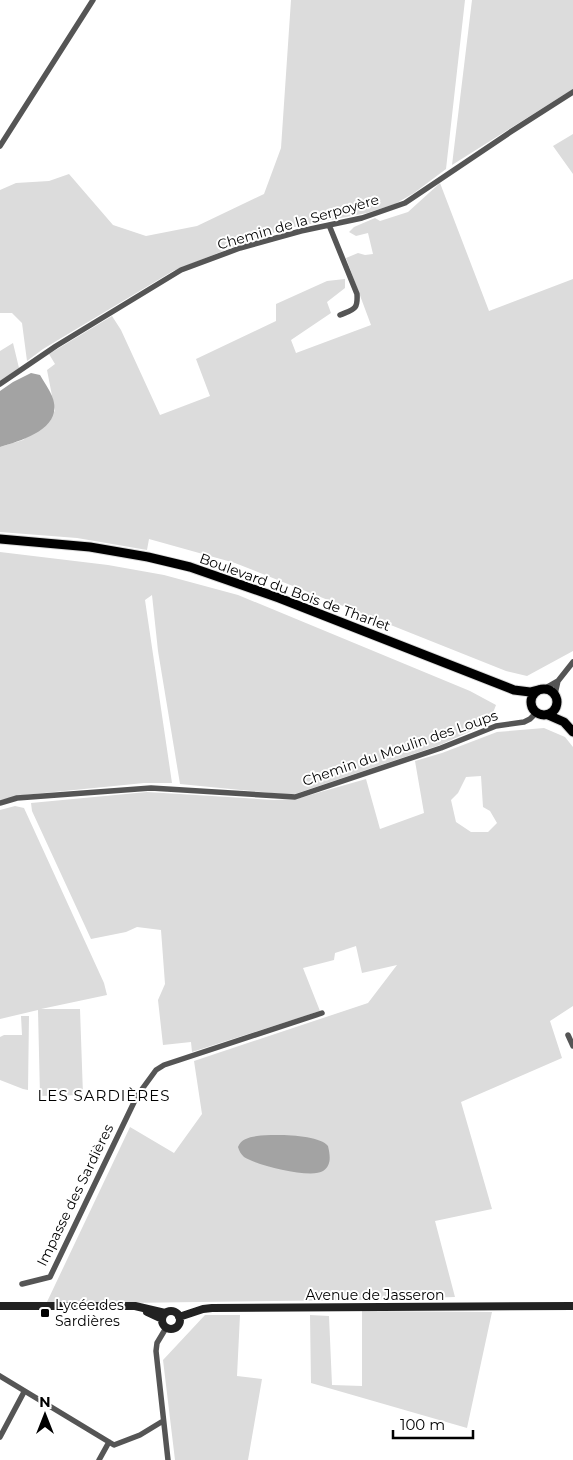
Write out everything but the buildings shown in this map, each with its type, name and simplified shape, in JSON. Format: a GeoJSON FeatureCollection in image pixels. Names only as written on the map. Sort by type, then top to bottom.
{"type":"FeatureCollection","features":[{"type":"Feature","properties":{"kind":"main road","name":"Boulevard du Bois de Tharlet"},"geometry":{"type":"LineString","coordinates":[[0,539],[90,547],[148,557],[190,567],[271,595],[514,690],[530,692],[541,690]]}},
{"type":"Feature","properties":{"kind":"main road","name":"Boulevard du Bois de Tharlet"},"geometry":{"type":"LineString","coordinates":[[514,690],[531,704]]}},
{"type":"Feature","properties":{"kind":"main road"},"geometry":{"type":"LineString","coordinates":[[556,706],[552,713],[540,715],[536,713],[531,704],[533,694],[541,690],[555,694],[556,706],[564,722],[573,732]]}},
{"type":"Feature","properties":{"kind":"main road"},"geometry":{"type":"LineString","coordinates":[[548,714],[564,722]]}},
{"type":"Feature","properties":{"kind":"main road"},"geometry":{"type":"LineString","coordinates":[[0,1306],[135,1306],[163,1316]]}},
{"type":"Feature","properties":{"kind":"main road","name":"Avenue de Jasseron"},"geometry":{"type":"LineString","coordinates":[[179,1317],[212,1308],[573,1306]]}},
{"type":"Feature","properties":{"kind":"main road"},"geometry":{"type":"LineString","coordinates":[[0,1311],[135,1309],[163,1316],[174,1312],[179,1317],[179,1323],[176,1328],[166,1328],[162,1323],[163,1316]]}},
{"type":"Feature","properties":{"kind":"street"},"geometry":{"type":"LineString","coordinates":[[0,146],[93,0]]}},
{"type":"Feature","properties":{"kind":"street","name":"Chemin de la Serpoyère"},"geometry":{"type":"LineString","coordinates":[[0,384],[56,346],[181,270],[240,248],[362,218],[405,203],[573,92]]}},
{"type":"Feature","properties":{"kind":"street"},"geometry":{"type":"LineString","coordinates":[[329,225],[357,294],[358,304],[355,308],[340,315]]}},
{"type":"Feature","properties":{"kind":"street"},"geometry":{"type":"LineString","coordinates":[[541,690],[558,681],[573,662]]}},
{"type":"Feature","properties":{"kind":"street"},"geometry":{"type":"LineString","coordinates":[[555,694],[558,681]]}},
{"type":"Feature","properties":{"kind":"street","name":"Chemin du Moulin des Loups"},"geometry":{"type":"LineString","coordinates":[[0,803],[17,798],[151,788],[295,797],[441,748],[496,726],[524,722],[536,713]]}},
{"type":"Feature","properties":{"kind":"street","name":"Impasse des Sardières"},"geometry":{"type":"LineString","coordinates":[[22,1284],[50,1277],[137,1096],[156,1070],[164,1065],[322,1014]]}},
{"type":"Feature","properties":{"kind":"street"},"geometry":{"type":"LineString","coordinates":[[568,1035],[573,1046]]}},
{"type":"Feature","properties":{"kind":"street"},"geometry":{"type":"LineString","coordinates":[[166,1328],[157,1343],[156,1351],[168,1460]]}},
{"type":"Feature","properties":{"kind":"street"},"geometry":{"type":"LineString","coordinates":[[0,1376],[114,1445],[163,1421]]}},
{"type":"Feature","properties":{"kind":"street"},"geometry":{"type":"LineString","coordinates":[[0,1436],[24,1392]]}},
{"type":"Feature","properties":{"kind":"street"},"geometry":{"type":"LineString","coordinates":[[99,1460],[109,1442]]}},
{"type":"Feature","properties":{"kind":"shaded area"},"geometry":{"type":"Polygon","coordinates":[[[291,0],[465,0],[446,169],[414,193],[395,204],[367,213],[294,227],[258,237],[173,271],[43,349],[27,361],[22,323],[12,313],[0,313],[0,190],[16,183],[49,181],[69,174],[113,225],[146,236],[197,226],[264,194],[281,148],[291,0]]]}},
{"type":"Feature","properties":{"kind":"shaded area"},"geometry":{"type":"Polygon","coordinates":[[[472,0],[573,0],[573,89],[452,165],[472,0]]]}},
{"type":"Feature","properties":{"kind":"shaded area"},"geometry":{"type":"Polygon","coordinates":[[[573,134],[573,174],[553,146],[573,134]]]}},
{"type":"Feature","properties":{"kind":"shaded area"},"geometry":{"type":"Polygon","coordinates":[[[440,183],[489,311],[573,279],[573,651],[527,676],[506,671],[235,563],[149,539],[147,550],[77,538],[0,532],[0,447],[23,440],[55,411],[47,370],[55,364],[49,354],[112,316],[121,330],[160,415],[210,396],[196,359],[276,321],[276,304],[327,281],[345,279],[345,288],[327,302],[331,313],[291,340],[296,353],[371,325],[346,258],[358,253],[365,255],[373,254],[368,233],[356,236],[349,232],[354,227],[375,218],[380,221],[408,212],[440,183]]]}},
{"type":"Feature","properties":{"kind":"shaded area"},"geometry":{"type":"Polygon","coordinates":[[[13,343],[19,368],[0,381],[0,351],[13,343]]]}},
{"type":"Feature","properties":{"kind":"shaded area"},"geometry":{"type":"Polygon","coordinates":[[[31,373],[40,375],[51,393],[54,407],[53,416],[40,431],[20,441],[0,447],[0,391],[31,373]]]}},
{"type":"Feature","properties":{"kind":"shaded area"},"geometry":{"type":"Polygon","coordinates":[[[0,552],[108,565],[164,575],[238,595],[470,691],[496,705],[489,723],[440,745],[292,795],[180,784],[158,651],[152,595],[145,600],[172,783],[144,783],[24,795],[0,800],[0,552]]]}},
{"type":"Feature","properties":{"kind":"shaded area"},"geometry":{"type":"Polygon","coordinates":[[[544,728],[565,737],[573,747],[573,1006],[550,1021],[562,1058],[461,1102],[492,1209],[435,1221],[455,1297],[46,1304],[130,1127],[174,1153],[202,1114],[194,1061],[368,1003],[397,965],[362,973],[356,946],[335,953],[334,960],[303,968],[320,1011],[192,1052],[191,1042],[163,1045],[158,1000],[165,984],[161,930],[137,927],[126,932],[91,939],[32,811],[31,803],[147,792],[274,800],[296,799],[366,779],[380,829],[424,813],[415,761],[497,732],[544,728]],[[481,776],[466,777],[458,793],[451,800],[456,822],[471,832],[488,832],[497,823],[490,811],[483,807],[481,776]]]}},
{"type":"Feature","properties":{"kind":"shaded area"},"geometry":{"type":"Polygon","coordinates":[[[15,806],[24,808],[104,983],[107,995],[41,1009],[80,1009],[83,1095],[40,1096],[38,1010],[0,1019],[0,810],[15,806]]]}},
{"type":"Feature","properties":{"kind":"shaded area"},"geometry":{"type":"Polygon","coordinates":[[[21,1016],[29,1016],[28,1090],[0,1080],[0,1037],[4,1035],[22,1035],[21,1016]]]}},
{"type":"Feature","properties":{"kind":"shaded area"},"geometry":{"type":"Polygon","coordinates":[[[284,1135],[306,1137],[323,1142],[328,1146],[330,1156],[328,1166],[323,1171],[317,1173],[307,1173],[284,1170],[250,1160],[243,1156],[238,1147],[246,1139],[257,1136],[284,1135]]]}},
{"type":"Feature","properties":{"kind":"shaded area"},"geometry":{"type":"Polygon","coordinates":[[[362,1311],[492,1312],[467,1428],[311,1383],[310,1315],[329,1316],[332,1385],[362,1386],[362,1311]]]}},
{"type":"Feature","properties":{"kind":"shaded area"},"geometry":{"type":"Polygon","coordinates":[[[205,1315],[240,1315],[237,1376],[262,1379],[248,1460],[175,1460],[163,1360],[205,1315]]]}},
{"type":"Feature","properties":{"kind":"place","name":"Lycée des Sardières"},"geometry":{"type":"Point","coordinates":[45,1313]}},
{"type":"Feature","properties":{"kind":"district","name":"LES SARDIÈRES"},"geometry":{"type":"Point","coordinates":[104,1096]}}]}
